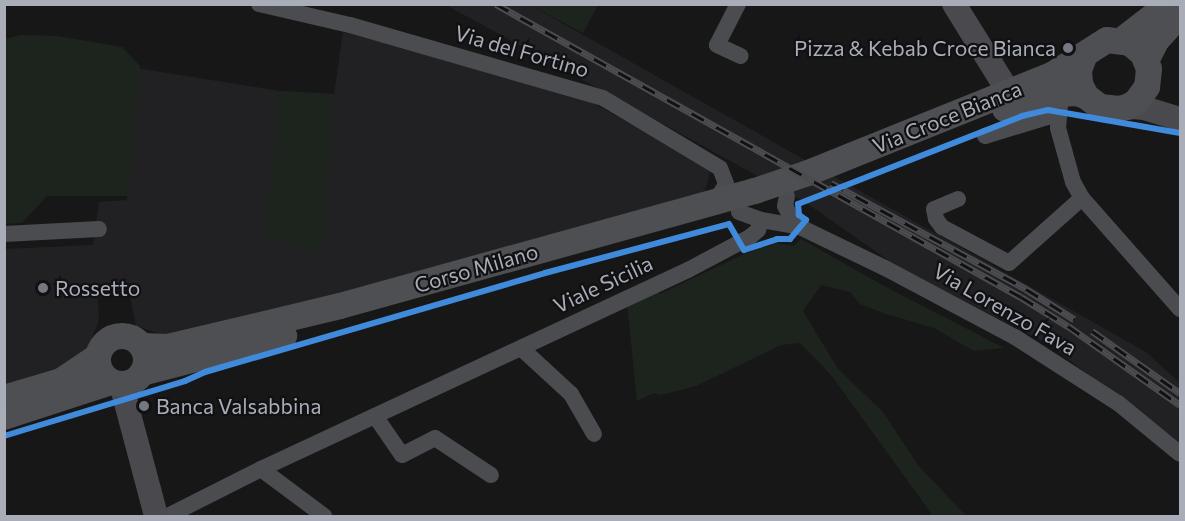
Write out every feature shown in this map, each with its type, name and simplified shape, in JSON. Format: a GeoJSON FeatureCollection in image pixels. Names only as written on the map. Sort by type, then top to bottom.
{"type":"FeatureCollection","features":[{"type":"Feature","properties":{"kind":"main road","name":"Via Croce Bianca"},"geometry":{"type":"LineString","coordinates":[[817,178],[1008,91],[1052,75],[1084,57],[1100,42],[1122,40],[1169,4]]}},
{"type":"Feature","properties":{"kind":"main road"},"geometry":{"type":"LineString","coordinates":[[1127,107],[1142,95],[1156,41],[1180,14]]}},
{"type":"Feature","properties":{"kind":"main road"},"geometry":{"type":"LineString","coordinates":[[1122,40],[1137,48],[1148,70]]}},
{"type":"Feature","properties":{"kind":"main road"},"geometry":{"type":"LineString","coordinates":[[1084,57],[1079,70],[1080,84],[1086,96]]}},
{"type":"Feature","properties":{"kind":"main road","name":"Via Croce Bianca"},"geometry":{"type":"LineString","coordinates":[[817,178],[1011,106],[1059,105],[1076,93],[1109,109],[1127,107]]}},
{"type":"Feature","properties":{"kind":"main road","name":"Corso Milano"},"geometry":{"type":"LineString","coordinates":[[142,346],[168,347],[307,314],[715,202],[817,178]]}},
{"type":"Feature","properties":{"kind":"main road","name":"Corso Milano"},"geometry":{"type":"LineString","coordinates":[[4,417],[125,380],[750,216],[817,178]]}},
{"type":"Feature","properties":{"kind":"main road"},"geometry":{"type":"LineString","coordinates":[[4,398],[61,381],[97,357],[107,341],[118,336],[131,337],[142,346],[146,359],[125,380],[101,374],[97,357]]}},
{"type":"Feature","properties":{"kind":"street","name":"Via del Fortino"},"geometry":{"type":"LineString","coordinates":[[259,4],[350,26],[603,98],[720,168],[726,184],[715,202]]}},
{"type":"Feature","properties":{"kind":"street"},"geometry":{"type":"LineString","coordinates":[[738,4],[717,45],[741,56]]}},
{"type":"Feature","properties":{"kind":"street"},"geometry":{"type":"LineString","coordinates":[[954,4],[1008,91]]}},
{"type":"Feature","properties":{"kind":"street"},"geometry":{"type":"LineString","coordinates":[[1148,70],[1157,92],[1180,112]]}},
{"type":"Feature","properties":{"kind":"street"},"geometry":{"type":"LineString","coordinates":[[1059,105],[1070,174],[1082,198],[1180,309]]}},
{"type":"Feature","properties":{"kind":"street","name":"Via Croce Bianca"},"geometry":{"type":"LineString","coordinates":[[985,136],[1037,119],[1059,105]]}},
{"type":"Feature","properties":{"kind":"street"},"geometry":{"type":"LineString","coordinates":[[1127,107],[1144,108],[1180,119]]}},
{"type":"Feature","properties":{"kind":"street"},"geometry":{"type":"LineString","coordinates":[[787,196],[785,206],[795,225]]}},
{"type":"Feature","properties":{"kind":"street"},"geometry":{"type":"LineString","coordinates":[[958,199],[934,209],[936,219],[942,227],[1009,262],[1082,198]]}},
{"type":"Feature","properties":{"kind":"street","name":"Via Lorenzo Fava"},"geometry":{"type":"LineString","coordinates":[[750,216],[795,225],[885,268],[1015,337],[1118,403],[1180,454]]}},
{"type":"Feature","properties":{"kind":"street","name":"Viale Sicilia"},"geometry":{"type":"LineString","coordinates":[[168,516],[261,469],[740,243],[758,230],[750,216]]}},
{"type":"Feature","properties":{"kind":"street"},"geometry":{"type":"LineString","coordinates":[[4,234],[99,229]]}},
{"type":"Feature","properties":{"kind":"street"},"geometry":{"type":"LineString","coordinates":[[521,348],[571,394],[594,434]]}},
{"type":"Feature","properties":{"kind":"street"},"geometry":{"type":"LineString","coordinates":[[125,380],[156,516]]}},
{"type":"Feature","properties":{"kind":"street"},"geometry":{"type":"LineString","coordinates":[[375,416],[402,455],[435,438],[491,475]]}},
{"type":"Feature","properties":{"kind":"street"},"geometry":{"type":"LineString","coordinates":[[261,469],[324,516]]}},
{"type":"Feature","properties":{"kind":"shaded area"},"geometry":{"type":"Polygon","coordinates":[[[598,4],[583,33],[530,5],[598,4]]]}},
{"type":"Feature","properties":{"kind":"shaded area"},"geometry":{"type":"Polygon","coordinates":[[[446,5],[530,5],[1146,352],[1180,383],[1180,446],[1050,345],[895,265],[805,202],[446,5]]]}},
{"type":"Feature","properties":{"kind":"shaded area"},"geometry":{"type":"Polygon","coordinates":[[[343,32],[568,89],[711,169],[704,194],[382,287],[164,335],[136,326],[128,286],[114,289],[98,299],[99,320],[86,353],[63,369],[5,387],[4,249],[93,245],[99,202],[127,200],[137,68],[280,91],[334,94],[343,32]]]}},
{"type":"Feature","properties":{"kind":"shaded area"},"geometry":{"type":"Polygon","coordinates":[[[21,35],[58,36],[122,47],[140,66],[128,196],[47,196],[22,223],[5,224],[5,39],[21,35]]]}},
{"type":"Feature","properties":{"kind":"shaded area"},"geometry":{"type":"Polygon","coordinates":[[[280,91],[334,94],[322,254],[265,236],[280,91]]]}},
{"type":"Feature","properties":{"kind":"shaded area"},"geometry":{"type":"Polygon","coordinates":[[[801,239],[884,286],[1004,348],[974,351],[934,328],[883,313],[860,304],[850,292],[821,285],[803,311],[838,369],[883,412],[918,465],[966,516],[933,516],[832,376],[800,343],[781,345],[696,386],[661,395],[654,393],[637,401],[627,303],[656,288],[660,294],[744,254],[777,243],[793,246],[801,239]]]}},
{"type":"Feature","properties":{"kind":"railway"},"geometry":{"type":"LineString","coordinates":[[496,4],[1021,297],[1068,326],[1180,405]]}},
{"type":"Feature","properties":{"kind":"railway"},"geometry":{"type":"LineString","coordinates":[[831,183],[1026,289],[1074,319]]}},
{"type":"Feature","properties":{"kind":"railway"},"geometry":{"type":"LineString","coordinates":[[1092,331],[1180,393]]}},
{"type":"Feature","properties":{"kind":"cycle path"},"geometry":{"type":"LineString","coordinates":[[4,436],[185,381],[205,372],[545,273],[729,224],[744,250],[777,239],[790,239],[806,220],[799,215],[798,204],[1022,116],[1048,110],[1180,133]]}},
{"type":"Feature","properties":{"kind":"place","name":"Pizza & Kebab Croce Bianca"},"geometry":{"type":"Point","coordinates":[1068,48]}},
{"type":"Feature","properties":{"kind":"place","name":"Rossetto"},"geometry":{"type":"Point","coordinates":[43,288]}},
{"type":"Feature","properties":{"kind":"place","name":"Banca Valsabbina"},"geometry":{"type":"Point","coordinates":[144,406]}}]}
